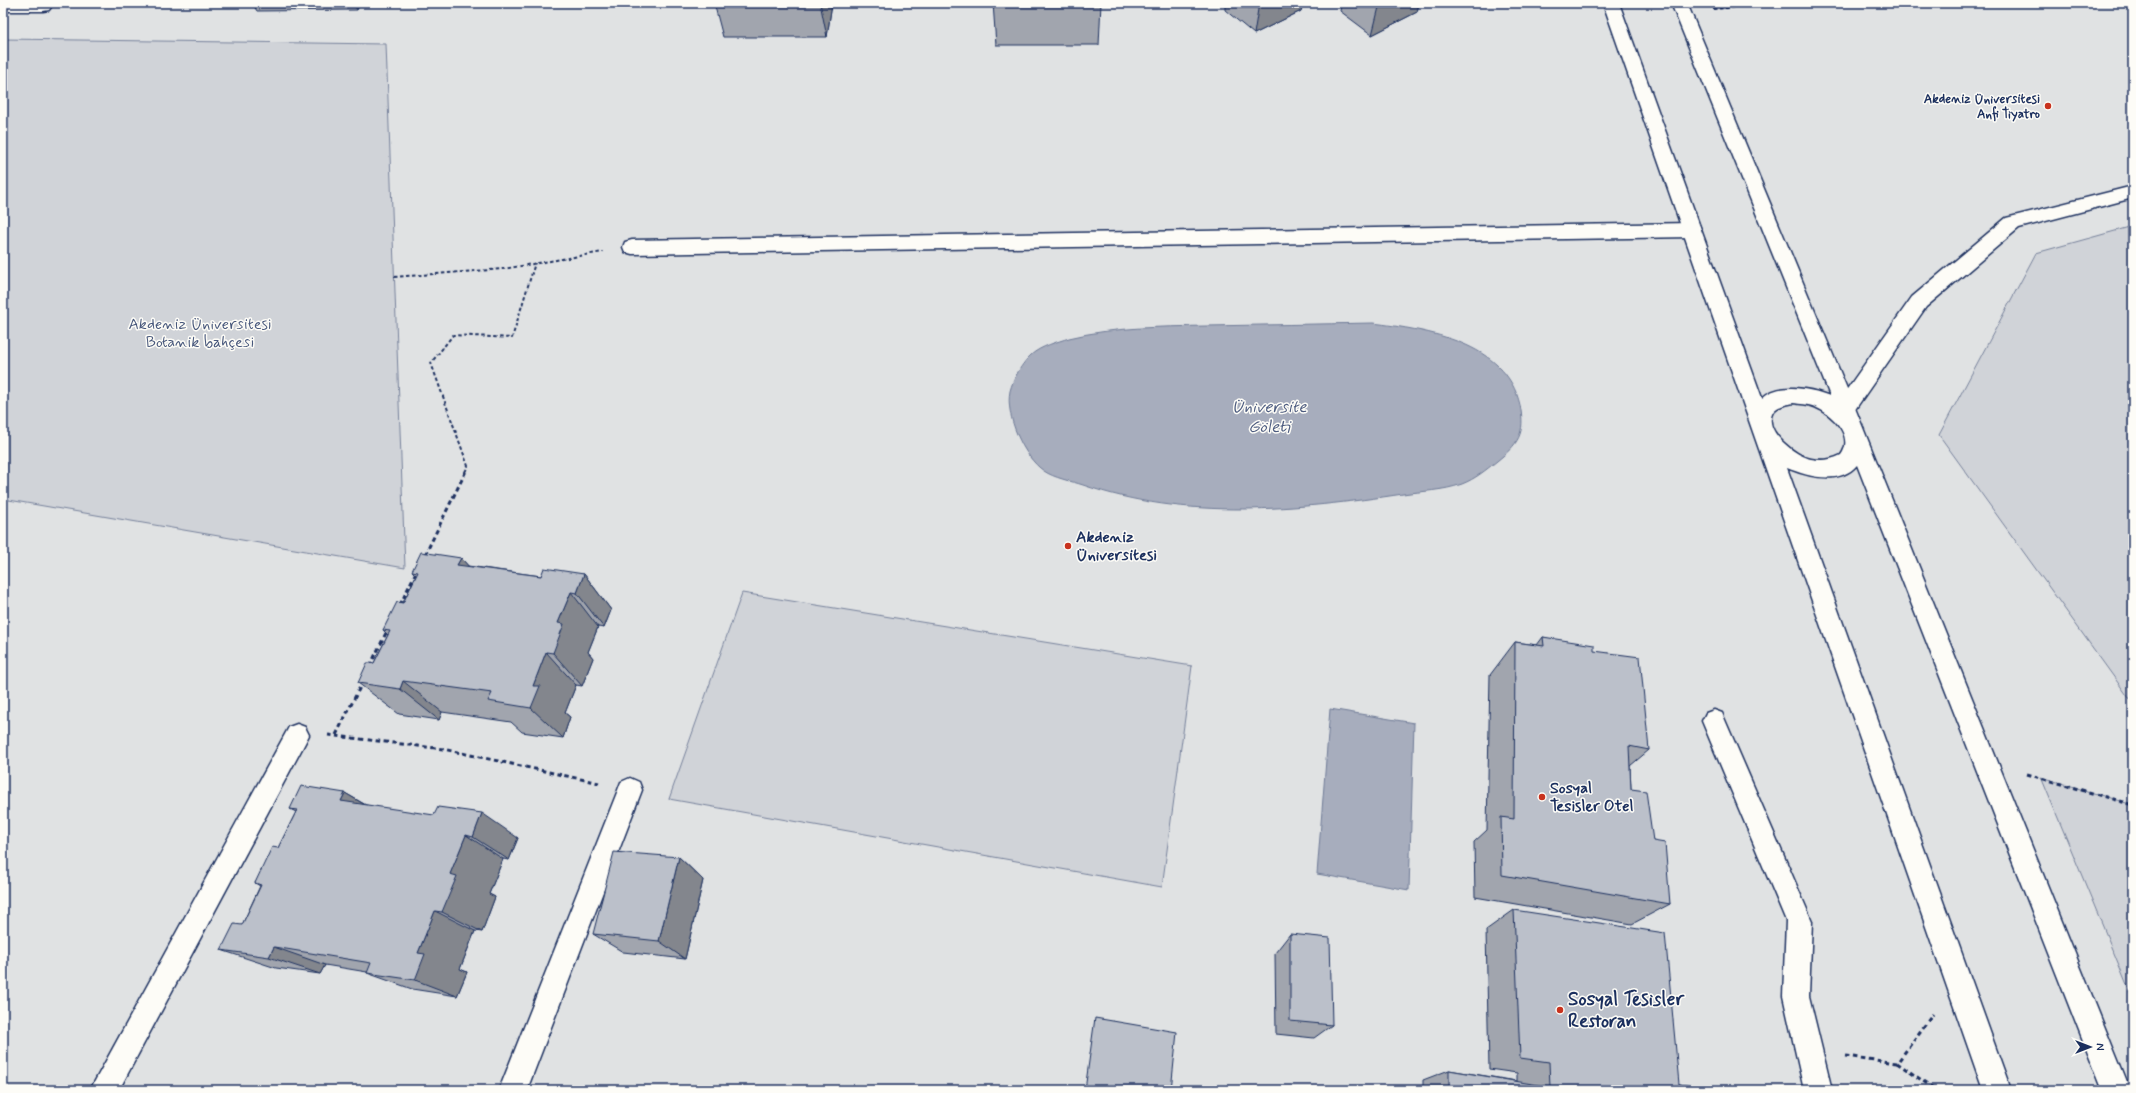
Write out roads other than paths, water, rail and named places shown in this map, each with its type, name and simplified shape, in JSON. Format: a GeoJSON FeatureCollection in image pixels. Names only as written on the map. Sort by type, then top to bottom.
{"type":"FeatureCollection","features":[{"type":"Feature","properties":{"kind":"street"},"geometry":{"type":"LineString","coordinates":[[3,6],[43,6],[46,3]]}},
{"type":"Feature","properties":{"kind":"street"},"geometry":{"type":"LineString","coordinates":[[1611,3],[1997,1090]]}},
{"type":"Feature","properties":{"kind":"street"},"geometry":{"type":"LineString","coordinates":[[1681,8],[1845,408],[2116,1090]]}},
{"type":"Feature","properties":{"kind":"street"},"geometry":{"type":"LineString","coordinates":[[1845,408],[1919,302],[2013,223],[2133,192]]}},
{"type":"Feature","properties":{"kind":"street"},"geometry":{"type":"LineString","coordinates":[[632,247],[1692,230]]}},
{"type":"Feature","properties":{"kind":"street"},"geometry":{"type":"LineString","coordinates":[[1793,395],[1805,395],[1829,405],[1840,412],[1854,431],[1856,450],[1852,458],[1835,468],[1823,469],[1798,464],[1787,458],[1776,450],[1763,432],[1761,422],[1762,413],[1766,405],[1773,399],[1793,395]]}},
{"type":"Feature","properties":{"kind":"street"},"geometry":{"type":"LineString","coordinates":[[1714,721],[1799,921],[1796,996],[1818,1090]]}},
{"type":"Feature","properties":{"kind":"street"},"geometry":{"type":"LineString","coordinates":[[104,1090],[297,735]]}},
{"type":"Feature","properties":{"kind":"street"},"geometry":{"type":"LineString","coordinates":[[513,1090],[630,790]]}},
{"type":"Feature","properties":{"kind":"water","name":"Üniversite Göleti"},"geometry":{"type":"Polygon","coordinates":[[[1373,323],[1440,335],[1462,343],[1482,353],[1499,367],[1512,384],[1522,415],[1519,438],[1510,449],[1476,477],[1462,484],[1447,488],[1363,500],[1283,508],[1202,508],[1162,504],[1122,496],[1053,476],[1036,465],[1029,456],[1017,435],[1010,412],[1009,401],[1013,381],[1028,358],[1039,349],[1069,338],[1086,334],[1154,327],[1373,323]]]}},
{"type":"Feature","properties":{"kind":"water"},"geometry":{"type":"Polygon","coordinates":[[[1330,709],[1414,723],[1409,890],[1317,874],[1330,709]]]}},
{"type":"Feature","properties":{"kind":"place","name":"Akdeniz Üniversitesi Anfi Tiyatro"},"geometry":{"type":"Point","coordinates":[2048,106]}},
{"type":"Feature","properties":{"kind":"place","name":"Akdeniz Üniversitesi"},"geometry":{"type":"Point","coordinates":[1068,546]}},
{"type":"Feature","properties":{"kind":"place","name":"Sosyal Tesisler Otel"},"geometry":{"type":"Point","coordinates":[1542,797]}},
{"type":"Feature","properties":{"kind":"place","name":"Sosyal Tesisler Restoran"},"geometry":{"type":"Point","coordinates":[1560,1010]}},
{"type":"Feature","properties":{"kind":"park label","name":"Akdeniz Üniversitesi Botanik bahçesi"},"geometry":{"type":"Point","coordinates":[200,333]}}]}
